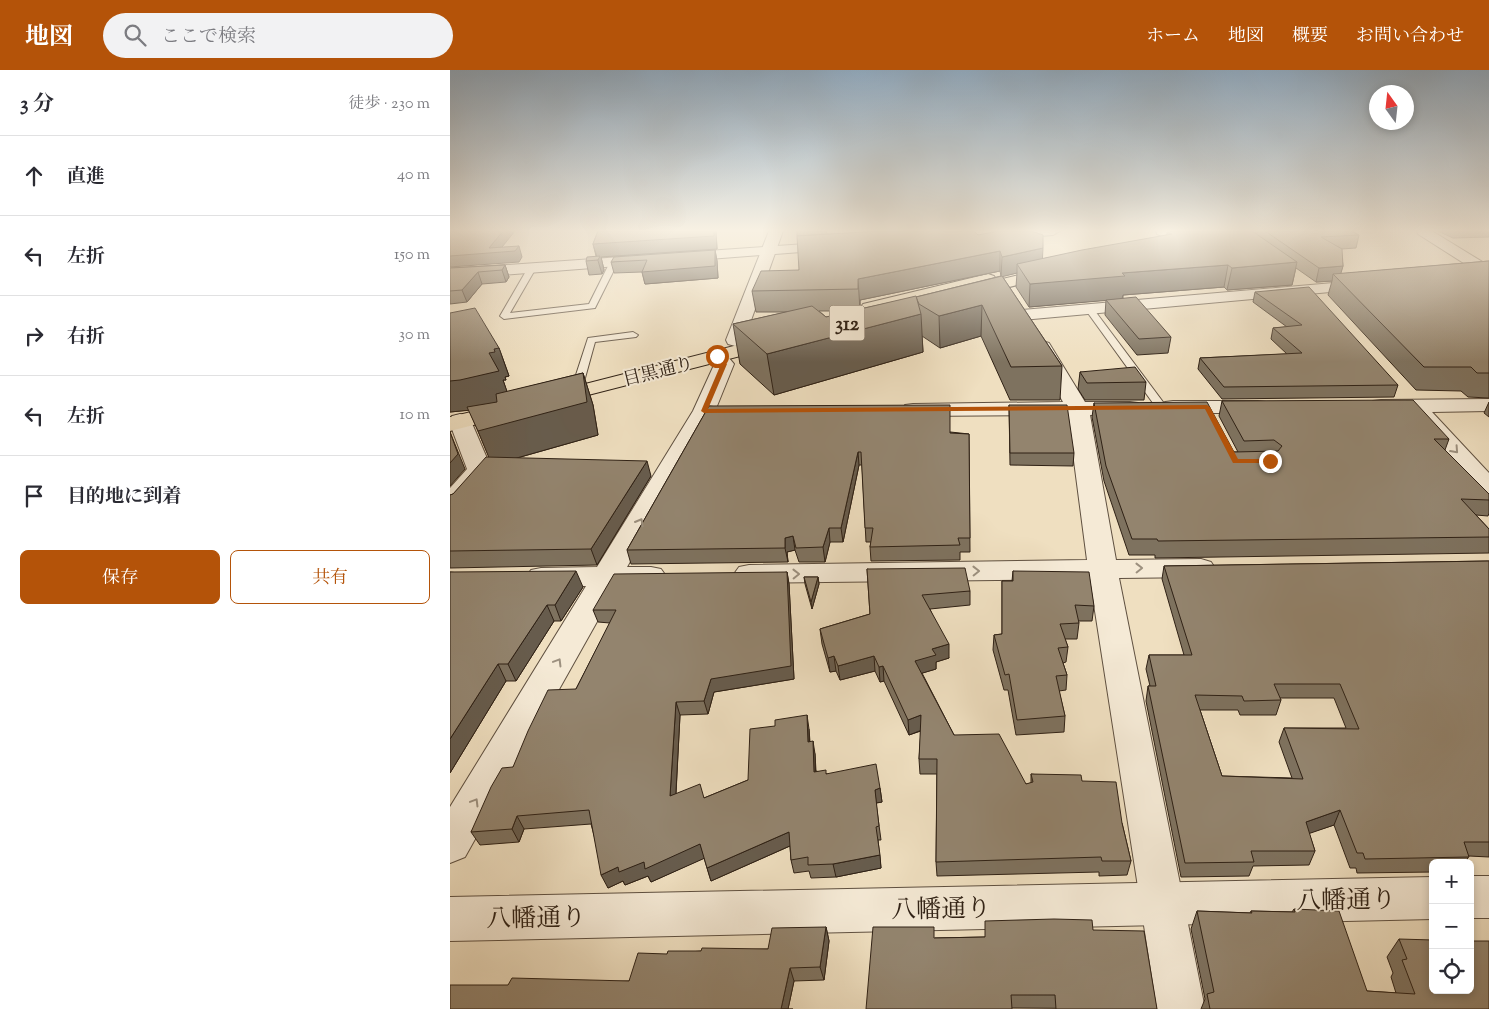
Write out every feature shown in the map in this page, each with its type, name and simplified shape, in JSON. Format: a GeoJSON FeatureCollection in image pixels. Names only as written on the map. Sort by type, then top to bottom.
{"type":"FeatureCollection","features":[{"type":"Feature","properties":{"kind":"main road","name":"312"},"geometry":{"type":"LineString","coordinates":[[1023,275],[856,316],[1004,283],[1031,275]]}},
{"type":"Feature","properties":{"kind":"main road","name":"目黒通り"},"geometry":{"type":"LineString","coordinates":[[453,418],[788,332]]}},
{"type":"Feature","properties":{"kind":"main road","name":"目黒通り"},"geometry":{"type":"LineString","coordinates":[[530,397],[580,378],[726,348]]}},
{"type":"Feature","properties":{"kind":"street"},"geometry":{"type":"LineString","coordinates":[[450,844],[608,576],[713,411],[726,348],[758,275]]}},
{"type":"Feature","properties":{"kind":"street"},"geometry":{"type":"LineString","coordinates":[[1292,275],[1311,290],[1324,304]]}},
{"type":"Feature","properties":{"kind":"street"},"geometry":{"type":"LineString","coordinates":[[1469,276],[1481,275]]}},
{"type":"Feature","properties":{"kind":"street"},"geometry":{"type":"LineString","coordinates":[[1004,283],[1078,408],[1103,569],[1181,1009]]}},
{"type":"Feature","properties":{"kind":"street"},"geometry":{"type":"LineString","coordinates":[[1022,315],[1380,284]]}},
{"type":"Feature","properties":{"kind":"street"},"geometry":{"type":"LineString","coordinates":[[1408,398],[1489,488]]}},
{"type":"Feature","properties":{"kind":"street"},"geometry":{"type":"LineString","coordinates":[[1365,406],[1408,398],[1489,405]]}},
{"type":"Feature","properties":{"kind":"street"},"geometry":{"type":"LineString","coordinates":[[889,410],[1162,408],[1211,415],[1276,406]]}},
{"type":"Feature","properties":{"kind":"street"},"geometry":{"type":"LineString","coordinates":[[450,503],[480,470],[453,418]]}},
{"type":"Feature","properties":{"kind":"street"},"geometry":{"type":"LineString","coordinates":[[728,574],[1232,567]]}},
{"type":"Feature","properties":{"kind":"street"},"geometry":{"type":"LineString","coordinates":[[516,577],[678,575]]}},
{"type":"Feature","properties":{"kind":"street"},"geometry":{"type":"LineString","coordinates":[[1474,897],[1489,897]]}},
{"type":"Feature","properties":{"kind":"street","name":"八幡通り"},"geometry":{"type":"LineString","coordinates":[[450,918],[1429,898]]}},
{"type":"Feature","properties":{"kind":"lane"},"geometry":{"type":"LineString","coordinates":[[528,275],[504,316],[592,306],[608,275]]}},
{"type":"Feature","properties":{"kind":"lane"},"geometry":{"type":"LineString","coordinates":[[1089,309],[1162,408]]}},
{"type":"Feature","properties":{"kind":"lane"},"geometry":{"type":"LineString","coordinates":[[580,378],[591,340],[634,335]]}},
{"type":"Feature","properties":{"kind":"building"},"geometry":{"type":"Polygon","coordinates":[[[450,275],[475,275],[462,290],[450,291],[450,275]]]}},
{"type":"Feature","properties":{"kind":"building"},"geometry":{"type":"Polygon","coordinates":[[[759,275],[879,275],[858,279],[858,289],[752,291],[759,275]]]}},
{"type":"Feature","properties":{"kind":"building"},"geometry":{"type":"Polygon","coordinates":[[[1024,275],[1125,276],[1030,284],[1024,275]]]}},
{"type":"Feature","properties":{"kind":"building"},"geometry":{"type":"Polygon","coordinates":[[[1334,275],[1489,275],[1489,373],[1477,373],[1471,367],[1424,367],[1334,275]]]}},
{"type":"Feature","properties":{"kind":"building"},"geometry":{"type":"Polygon","coordinates":[[[1002,276],[1062,366],[1011,367],[982,305],[939,316],[919,304],[916,297],[1002,276]]]}},
{"type":"Feature","properties":{"kind":"building"},"geometry":{"type":"Polygon","coordinates":[[[1309,287],[1398,385],[1224,387],[1200,358],[1302,353],[1273,328],[1302,325],[1255,292],[1309,287]]]}},
{"type":"Feature","properties":{"kind":"building"},"geometry":{"type":"Polygon","coordinates":[[[916,296],[921,314],[767,354],[733,324],[812,306],[826,317],[916,296]]]}},
{"type":"Feature","properties":{"kind":"building"},"geometry":{"type":"Polygon","coordinates":[[[1136,297],[1171,337],[1139,339],[1106,300],[1136,297]]]}},
{"type":"Feature","properties":{"kind":"building"},"geometry":{"type":"Polygon","coordinates":[[[475,308],[499,348],[494,349],[495,352],[489,353],[499,371],[450,381],[450,313],[475,308]]]}},
{"type":"Feature","properties":{"kind":"building"},"geometry":{"type":"Polygon","coordinates":[[[1135,367],[1146,382],[1087,383],[1080,372],[1135,367]]]}},
{"type":"Feature","properties":{"kind":"building"},"geometry":{"type":"Polygon","coordinates":[[[583,373],[587,402],[478,431],[467,407],[497,402],[496,394],[583,373]]]}},
{"type":"Feature","properties":{"kind":"building"},"geometry":{"type":"Polygon","coordinates":[[[1413,400],[1449,439],[1434,439],[1489,494],[1489,500],[1461,499],[1489,529],[1489,537],[1158,541],[1157,539],[1132,539],[1106,466],[1094,403],[1207,402],[1234,452],[1278,451],[1282,446],[1274,440],[1244,441],[1222,401],[1413,400]]]}},
{"type":"Feature","properties":{"kind":"building"},"geometry":{"type":"Polygon","coordinates":[[[950,405],[950,433],[969,434],[970,538],[958,538],[960,545],[870,547],[873,528],[865,528],[861,452],[858,452],[841,528],[829,528],[823,547],[796,548],[793,536],[785,538],[785,548],[627,550],[709,406],[950,405]]]}},
{"type":"Feature","properties":{"kind":"building"},"geometry":{"type":"Polygon","coordinates":[[[1009,405],[1067,405],[1074,453],[1010,453],[1009,405]]]}},
{"type":"Feature","properties":{"kind":"building"},"geometry":{"type":"Polygon","coordinates":[[[450,432],[458,454],[450,463],[450,432]]]}},
{"type":"Feature","properties":{"kind":"building"},"geometry":{"type":"Polygon","coordinates":[[[486,457],[647,461],[591,549],[450,551],[450,495],[486,457]]]}},
{"type":"Feature","properties":{"kind":"building"},"geometry":{"type":"Polygon","coordinates":[[[1489,561],[1489,842],[1464,842],[1469,857],[1365,859],[1363,853],[1357,853],[1340,810],[1306,822],[1315,851],[1251,851],[1254,862],[1185,863],[1148,686],[1156,686],[1149,655],[1192,655],[1164,566],[1489,561]],[[1274,684],[1281,700],[1244,701],[1242,696],[1195,695],[1222,776],[1303,779],[1284,728],[1359,729],[1340,684],[1274,684]]]}},
{"type":"Feature","properties":{"kind":"building"},"geometry":{"type":"Polygon","coordinates":[[[965,568],[970,591],[922,595],[949,644],[932,649],[936,655],[915,661],[954,735],[999,734],[1026,784],[1033,782],[1031,774],[1081,775],[1082,781],[1116,782],[1122,823],[1131,861],[1102,861],[1101,857],[936,862],[937,759],[919,759],[921,715],[908,720],[883,666],[879,667],[874,656],[838,666],[834,656],[828,658],[820,629],[870,614],[867,569],[965,568]]]}},
{"type":"Feature","properties":{"kind":"building"},"geometry":{"type":"Polygon","coordinates":[[[576,571],[555,605],[547,605],[508,664],[498,664],[450,739],[450,572],[576,571]]]}},
{"type":"Feature","properties":{"kind":"building"},"geometry":{"type":"Polygon","coordinates":[[[1013,571],[1089,572],[1094,606],[1075,605],[1079,623],[1060,624],[1068,647],[1058,648],[1067,675],[1056,676],[1065,716],[1017,720],[1009,674],[1005,675],[994,635],[1002,634],[1002,581],[1013,581],[1013,571]]]}},
{"type":"Feature","properties":{"kind":"building"},"geometry":{"type":"Polygon","coordinates":[[[787,572],[791,666],[711,679],[704,701],[676,702],[670,796],[700,784],[704,798],[748,780],[750,729],[775,726],[775,720],[807,715],[808,742],[813,741],[814,772],[826,770],[826,774],[876,764],[880,788],[875,790],[879,826],[876,827],[880,855],[833,864],[808,865],[808,857],[791,860],[789,832],[707,868],[700,844],[645,869],[644,862],[619,872],[618,867],[601,875],[589,810],[517,816],[512,829],[471,832],[491,787],[502,768],[513,767],[548,690],[576,689],[616,610],[593,610],[614,574],[787,572]]]}},
{"type":"Feature","properties":{"kind":"building"},"geometry":{"type":"Polygon","coordinates":[[[804,577],[818,577],[811,602],[804,577]]]}},
{"type":"Feature","properties":{"kind":"building"},"geometry":{"type":"Polygon","coordinates":[[[1294,909],[1339,911],[1367,991],[1415,994],[1402,960],[1407,959],[1399,939],[1429,940],[1429,994],[1474,994],[1474,941],[1489,941],[1489,1009],[1210,1009],[1207,994],[1214,992],[1197,911],[1295,912],[1294,909]]]}},
{"type":"Feature","properties":{"kind":"building"},"geometry":{"type":"Polygon","coordinates":[[[1092,920],[1093,930],[1144,931],[1157,1009],[1056,1009],[1055,995],[1011,995],[1012,1009],[866,1009],[873,927],[934,927],[934,938],[985,937],[985,921],[1092,920]]]}},
{"type":"Feature","properties":{"kind":"building"},"geometry":{"type":"Polygon","coordinates":[[[826,927],[820,967],[790,968],[781,1009],[450,1009],[450,985],[508,985],[512,978],[629,981],[638,953],[667,954],[668,951],[701,951],[702,948],[768,949],[772,928],[826,927]]]}},
{"type":"Feature","properties":{"kind":"route"},"geometry":{"type":"LineString","coordinates":[[717,356],[724,364],[704,411],[1207,407],[1235,462],[1270,461]]}}]}
